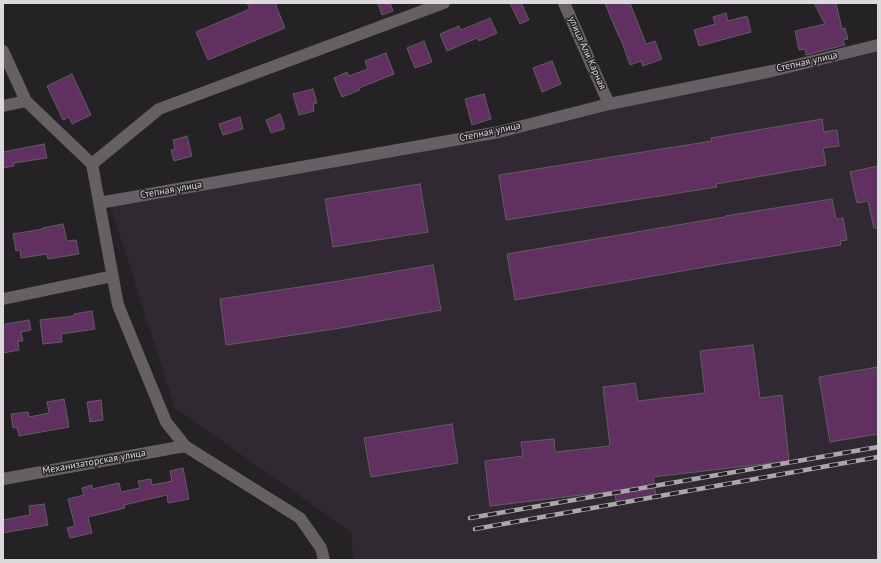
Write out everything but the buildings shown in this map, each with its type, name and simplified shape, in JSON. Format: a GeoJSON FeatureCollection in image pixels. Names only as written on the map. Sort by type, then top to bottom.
{"type":"FeatureCollection","features":[{"type":"Feature","properties":{"kind":"street"},"geometry":{"type":"LineString","coordinates":[[92,164],[159,109],[444,3]]}},
{"type":"Feature","properties":{"kind":"street","name":"улица Али Карная"},"geometry":{"type":"LineString","coordinates":[[564,3],[609,104]]}},
{"type":"Feature","properties":{"kind":"street","name":"Степная улица"},"geometry":{"type":"LineString","coordinates":[[99,203],[499,132],[609,104],[772,70],[878,45]]}},
{"type":"Feature","properties":{"kind":"street"},"geometry":{"type":"LineString","coordinates":[[3,51],[26,101],[92,164],[118,305],[166,422],[185,446],[300,518],[320,548],[324,560]]}},
{"type":"Feature","properties":{"kind":"street"},"geometry":{"type":"LineString","coordinates":[[3,106],[26,101]]}},
{"type":"Feature","properties":{"kind":"street"},"geometry":{"type":"LineString","coordinates":[[3,299],[113,276]]}},
{"type":"Feature","properties":{"kind":"street","name":"Механизаторская улица"},"geometry":{"type":"LineString","coordinates":[[3,479],[185,446]]}},
{"type":"Feature","properties":{"kind":"shaded area"},"geometry":{"type":"Polygon","coordinates":[[[878,51],[878,560],[353,560],[351,532],[175,408],[110,205],[772,71],[878,51]]]}},
{"type":"Feature","properties":{"kind":"railway"},"geometry":{"type":"LineString","coordinates":[[470,518],[878,447]]}},
{"type":"Feature","properties":{"kind":"railway"},"geometry":{"type":"LineString","coordinates":[[475,529],[878,457]]}}]}
